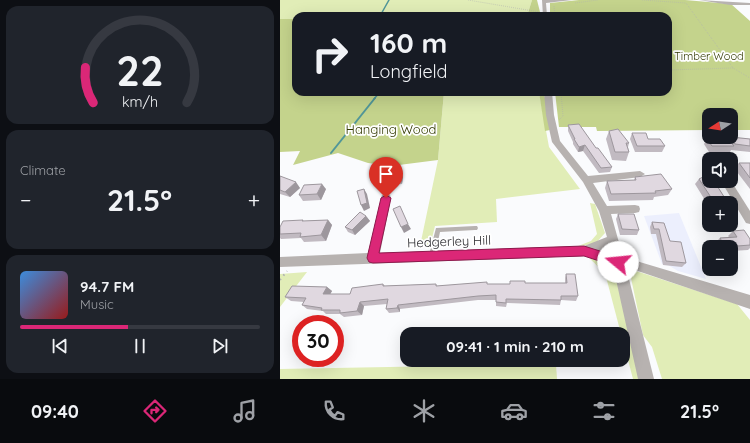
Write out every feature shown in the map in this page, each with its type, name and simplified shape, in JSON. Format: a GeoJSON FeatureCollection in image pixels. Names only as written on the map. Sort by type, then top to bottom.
{"type":"FeatureCollection","features":[{"type":"Feature","properties":{"kind":"street"},"geometry":{"type":"LineString","coordinates":[[545,12],[544,1],[570,0]]}},
{"type":"Feature","properties":{"kind":"street"},"geometry":{"type":"LineString","coordinates":[[701,0],[726,4],[750,4]]}},
{"type":"Feature","properties":{"kind":"street"},"geometry":{"type":"LineString","coordinates":[[548,96],[550,115],[556,142],[586,180],[604,210],[613,240],[646,379]]}},
{"type":"Feature","properties":{"kind":"street"},"geometry":{"type":"LineString","coordinates":[[586,180],[640,174]]}},
{"type":"Feature","properties":{"kind":"street"},"geometry":{"type":"LineString","coordinates":[[730,188],[750,220]]}},
{"type":"Feature","properties":{"kind":"street"},"geometry":{"type":"LineString","coordinates":[[373,258],[386,198]]}},
{"type":"Feature","properties":{"kind":"street"},"geometry":{"type":"LineString","coordinates":[[604,210],[636,209]]}},
{"type":"Feature","properties":{"kind":"street"},"geometry":{"type":"LineString","coordinates":[[584,251],[613,240]]}},
{"type":"Feature","properties":{"kind":"street","name":"Hedgerley Hill"},"geometry":{"type":"LineString","coordinates":[[280,262],[432,255],[584,251],[618,262],[626,262],[750,302]]}},
{"type":"Feature","properties":{"kind":"lane"},"geometry":{"type":"LineString","coordinates":[[432,255],[438,230],[475,228]]}},
{"type":"Feature","properties":{"kind":"path"},"geometry":{"type":"LineString","coordinates":[[468,0],[530,12]]}},
{"type":"Feature","properties":{"kind":"path"},"geometry":{"type":"LineString","coordinates":[[642,0],[686,3],[733,68],[750,78]]}},
{"type":"Feature","properties":{"kind":"path"},"geometry":{"type":"LineString","coordinates":[[672,70],[733,68]]}},
{"type":"Feature","properties":{"kind":"path"},"geometry":{"type":"LineString","coordinates":[[552,127],[563,116],[561,96]]}},
{"type":"Feature","properties":{"kind":"shaded area"},"geometry":{"type":"Polygon","coordinates":[[[679,213],[702,269],[702,276],[705,276],[706,279],[678,271],[668,265],[662,264],[644,216],[679,213]]]}},
{"type":"Feature","properties":{"kind":"green space"},"geometry":{"type":"Polygon","coordinates":[[[280,0],[532,0],[528,12],[292,12],[292,19],[280,19],[280,0]]]}},
{"type":"Feature","properties":{"kind":"green space"},"geometry":{"type":"Polygon","coordinates":[[[532,0],[537,0],[540,12],[528,12],[532,0]]]}},
{"type":"Feature","properties":{"kind":"green space","name":"Timber Wood"},"geometry":{"type":"Polygon","coordinates":[[[579,0],[685,0],[731,4],[750,21],[750,130],[738,130],[738,108],[702,108],[702,130],[597,131],[596,127],[559,127],[555,96],[672,96],[672,12],[550,12],[550,3],[579,0]]]}},
{"type":"Feature","properties":{"kind":"green space","name":"Hanging Wood"},"geometry":{"type":"Polygon","coordinates":[[[280,19],[292,19],[292,96],[444,96],[438,160],[391,166],[368,163],[338,153],[293,165],[300,151],[280,152],[280,19]]]}},
{"type":"Feature","properties":{"kind":"green space"},"geometry":{"type":"Polygon","coordinates":[[[444,96],[540,96],[549,147],[580,189],[496,199],[497,222],[435,226],[430,246],[420,246],[438,160],[444,96]]]}},
{"type":"Feature","properties":{"kind":"green space"},"geometry":{"type":"Polygon","coordinates":[[[540,96],[545,96],[550,130],[545,131],[540,96]]]}},
{"type":"Feature","properties":{"kind":"green space"},"geometry":{"type":"Polygon","coordinates":[[[590,203],[595,204],[605,233],[595,244],[578,246],[591,241],[597,234],[590,203]]]}},
{"type":"Feature","properties":{"kind":"green space"},"geometry":{"type":"Polygon","coordinates":[[[589,258],[608,263],[616,272],[629,327],[619,327],[605,273],[589,258]]]}},
{"type":"Feature","properties":{"kind":"green space"},"geometry":{"type":"Polygon","coordinates":[[[633,270],[737,304],[750,320],[750,379],[662,379],[652,347],[643,335],[631,278],[633,270]]]}},
{"type":"Feature","properties":{"kind":"green space"},"geometry":{"type":"Polygon","coordinates":[[[307,272],[280,307],[280,274],[307,272]]]}},
{"type":"Feature","properties":{"kind":"green space"},"geometry":{"type":"Polygon","coordinates":[[[630,332],[641,379],[633,379],[630,367],[630,332]]]}},
{"type":"Feature","properties":{"kind":"green space"},"geometry":{"type":"Polygon","coordinates":[[[400,367],[556,367],[557,379],[280,379],[280,369],[400,367]]]}},
{"type":"Feature","properties":{"kind":"building"},"geometry":{"type":"Polygon","coordinates":[[[579,124],[612,167],[601,168],[585,145],[579,147],[568,125],[579,124]]]}},
{"type":"Feature","properties":{"kind":"building"},"geometry":{"type":"Polygon","coordinates":[[[618,129],[629,143],[626,143],[629,152],[615,152],[609,131],[618,129]]]}},
{"type":"Feature","properties":{"kind":"building"},"geometry":{"type":"Polygon","coordinates":[[[632,133],[646,133],[648,139],[660,139],[665,146],[637,146],[632,133]]]}},
{"type":"Feature","properties":{"kind":"building"},"geometry":{"type":"Polygon","coordinates":[[[738,138],[750,139],[750,146],[735,144],[738,144],[738,138]]]}},
{"type":"Feature","properties":{"kind":"building"},"geometry":{"type":"Polygon","coordinates":[[[711,144],[732,144],[734,146],[712,146],[711,144]]]}},
{"type":"Feature","properties":{"kind":"building"},"geometry":{"type":"Polygon","coordinates":[[[739,163],[750,163],[750,178],[739,163]]]}},
{"type":"Feature","properties":{"kind":"building"},"geometry":{"type":"Polygon","coordinates":[[[401,172],[400,178],[379,181],[380,174],[401,172]]]}},
{"type":"Feature","properties":{"kind":"building"},"geometry":{"type":"Polygon","coordinates":[[[661,174],[672,189],[655,191],[656,193],[611,194],[607,181],[636,180],[635,177],[661,174]]]}},
{"type":"Feature","properties":{"kind":"building"},"geometry":{"type":"Polygon","coordinates":[[[280,176],[296,182],[285,192],[280,190],[280,176]]]}},
{"type":"Feature","properties":{"kind":"building"},"geometry":{"type":"Polygon","coordinates":[[[322,184],[317,194],[299,195],[304,185],[322,184]]]}},
{"type":"Feature","properties":{"kind":"building"},"geometry":{"type":"Polygon","coordinates":[[[705,188],[718,188],[724,196],[710,196],[705,188]]]}},
{"type":"Feature","properties":{"kind":"building"},"geometry":{"type":"Polygon","coordinates":[[[364,189],[367,203],[361,205],[357,191],[364,189]]]}},
{"type":"Feature","properties":{"kind":"building"},"geometry":{"type":"Polygon","coordinates":[[[400,206],[408,224],[401,227],[393,209],[400,206]]]}},
{"type":"Feature","properties":{"kind":"building"},"geometry":{"type":"Polygon","coordinates":[[[360,212],[366,216],[352,230],[345,227],[360,212]]]}},
{"type":"Feature","properties":{"kind":"building"},"geometry":{"type":"Polygon","coordinates":[[[618,214],[634,214],[639,230],[622,229],[618,214]]]}},
{"type":"Feature","properties":{"kind":"building"},"geometry":{"type":"Polygon","coordinates":[[[303,220],[302,221],[328,220],[321,235],[300,237],[301,233],[280,234],[280,227],[283,221],[303,220]]]}},
{"type":"Feature","properties":{"kind":"building"},"geometry":{"type":"Polygon","coordinates":[[[652,222],[664,223],[670,241],[681,242],[686,263],[666,261],[659,229],[654,229],[652,222]]]}},
{"type":"Feature","properties":{"kind":"building"},"geometry":{"type":"Polygon","coordinates":[[[744,230],[750,239],[750,245],[738,246],[738,240],[721,240],[720,238],[737,237],[734,232],[738,232],[738,231],[744,230]]]}},
{"type":"Feature","properties":{"kind":"building"},"geometry":{"type":"Polygon","coordinates":[[[566,274],[575,274],[578,296],[561,296],[561,300],[506,299],[506,303],[496,302],[496,295],[398,305],[397,308],[386,309],[388,299],[360,302],[357,311],[340,313],[340,310],[321,310],[322,308],[302,305],[306,298],[285,297],[292,286],[327,287],[323,294],[350,294],[352,288],[383,284],[383,286],[436,284],[436,286],[487,282],[487,284],[510,284],[510,281],[525,281],[525,283],[567,283],[566,274]]]}},
{"type":"Feature","properties":{"kind":"waterway"},"geometry":{"type":"LineString","coordinates":[[382,12],[389,0]]}},
{"type":"Feature","properties":{"kind":"waterway"},"geometry":{"type":"LineString","coordinates":[[331,153],[375,98]]}},
{"type":"Feature","properties":{"kind":"route"},"geometry":{"type":"LineString","coordinates":[[386,198],[373,258],[584,251],[618,262]]}}]}
